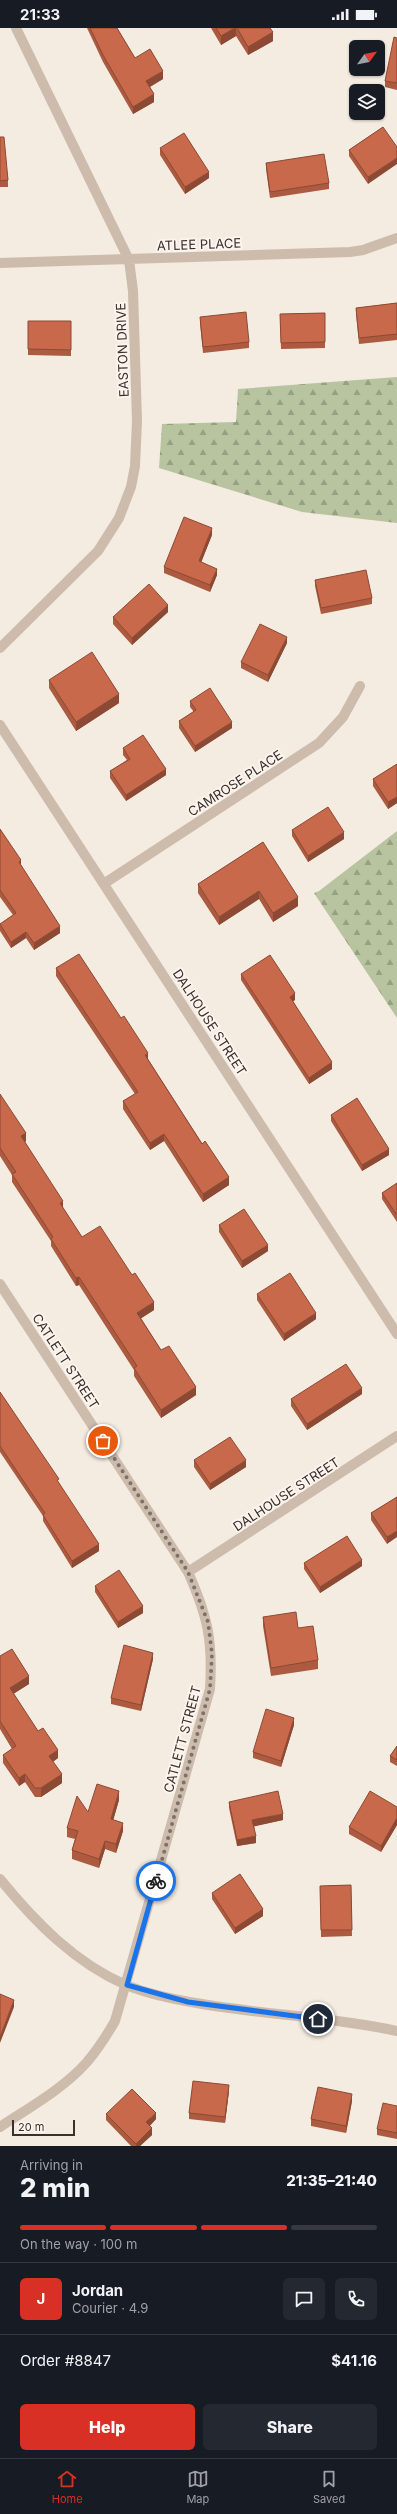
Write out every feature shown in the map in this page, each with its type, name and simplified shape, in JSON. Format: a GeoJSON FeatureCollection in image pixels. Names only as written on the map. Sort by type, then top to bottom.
{"type":"FeatureCollection","features":[{"type":"Feature","properties":{"kind":"street","name":"EASTON DRIVE"},"geometry":{"type":"LineString","coordinates":[[0,648],[98,551],[119,518],[131,487],[135,466],[137,421],[133,291],[129,260],[16,28]]}},
{"type":"Feature","properties":{"kind":"street","name":"ATLEE PLACE"},"geometry":{"type":"LineString","coordinates":[[0,263],[350,252],[363,250],[397,238]]}},
{"type":"Feature","properties":{"kind":"street","name":"CAMROSE PLACE"},"geometry":{"type":"LineString","coordinates":[[105,883],[319,743],[343,717],[360,686]]}},
{"type":"Feature","properties":{"kind":"street","name":"DALHOUSE STREET"},"geometry":{"type":"LineString","coordinates":[[0,725],[105,883],[397,1334]]}},
{"type":"Feature","properties":{"kind":"street","name":"CATLETT STREET"},"geometry":{"type":"LineString","coordinates":[[0,1284],[188,1572],[208,1622],[212,1654],[210,1689],[127,1985],[115,2021],[87,2063],[58,2088],[0,2127]]}},
{"type":"Feature","properties":{"kind":"street","name":"DALHOUSE STREET"},"geometry":{"type":"LineString","coordinates":[[188,1572],[397,1436]]}},
{"type":"Feature","properties":{"kind":"street"},"geometry":{"type":"LineString","coordinates":[[0,1879],[34,1918],[54,1938],[95,1969],[127,1985],[174,1999],[221,2007],[355,2023],[397,2030]]}},
{"type":"Feature","properties":{"kind":"green space"},"geometry":{"type":"Polygon","coordinates":[[[397,377],[397,523],[302,512],[159,468],[162,424],[236,422],[238,389],[397,377]]]}},
{"type":"Feature","properties":{"kind":"green space"},"geometry":{"type":"Polygon","coordinates":[[[397,831],[397,1018],[314,893],[319,891],[397,831]]]}},
{"type":"Feature","properties":{"kind":"building"},"geometry":{"type":"Polygon","coordinates":[[[90,28],[117,28],[135,58],[150,49],[163,71],[146,81],[154,94],[133,107],[103,55],[90,28]]]}},
{"type":"Feature","properties":{"kind":"building"},"geometry":{"type":"Polygon","coordinates":[[[216,28],[235,28],[221,36],[216,28]]]}},
{"type":"Feature","properties":{"kind":"building"},"geometry":{"type":"Polygon","coordinates":[[[237,28],[270,28],[273,32],[248,47],[237,28]]]}},
{"type":"Feature","properties":{"kind":"building"},"geometry":{"type":"Polygon","coordinates":[[[394,37],[397,38],[397,83],[385,81],[394,37]]]}},
{"type":"Feature","properties":{"kind":"building"},"geometry":{"type":"Polygon","coordinates":[[[383,127],[397,147],[397,158],[368,177],[349,150],[383,127]]]}},
{"type":"Feature","properties":{"kind":"building"},"geometry":{"type":"Polygon","coordinates":[[[184,133],[209,172],[185,187],[160,148],[184,133]]]}},
{"type":"Feature","properties":{"kind":"building"},"geometry":{"type":"Polygon","coordinates":[[[0,137],[4,137],[8,180],[0,181],[0,137]]]}},
{"type":"Feature","properties":{"kind":"building"},"geometry":{"type":"Polygon","coordinates":[[[324,154],[329,183],[270,192],[266,163],[324,154]]]}},
{"type":"Feature","properties":{"kind":"building"},"geometry":{"type":"Polygon","coordinates":[[[397,303],[397,334],[359,338],[356,308],[397,303]]]}},
{"type":"Feature","properties":{"kind":"building"},"geometry":{"type":"Polygon","coordinates":[[[246,312],[249,342],[203,347],[200,317],[246,312]]]}},
{"type":"Feature","properties":{"kind":"building"},"geometry":{"type":"Polygon","coordinates":[[[325,313],[325,342],[281,343],[280,314],[325,313]]]}},
{"type":"Feature","properties":{"kind":"building"},"geometry":{"type":"Polygon","coordinates":[[[28,321],[71,321],[71,350],[28,349],[28,321]]]}},
{"type":"Feature","properties":{"kind":"building"},"geometry":{"type":"Polygon","coordinates":[[[184,517],[212,528],[199,561],[217,569],[210,585],[164,567],[184,517]]]}},
{"type":"Feature","properties":{"kind":"building"},"geometry":{"type":"Polygon","coordinates":[[[366,570],[372,598],[321,608],[315,580],[366,570]]]}},
{"type":"Feature","properties":{"kind":"building"},"geometry":{"type":"Polygon","coordinates":[[[149,584],[168,605],[132,638],[113,617],[149,584]]]}},
{"type":"Feature","properties":{"kind":"building"},"geometry":{"type":"Polygon","coordinates":[[[260,624],[287,637],[268,675],[241,662],[260,624]]]}},
{"type":"Feature","properties":{"kind":"building"},"geometry":{"type":"Polygon","coordinates":[[[92,652],[119,694],[76,722],[49,680],[92,652]]]}},
{"type":"Feature","properties":{"kind":"building"},"geometry":{"type":"Polygon","coordinates":[[[210,688],[232,722],[195,746],[179,721],[196,710],[190,701],[210,688]]]}},
{"type":"Feature","properties":{"kind":"building"},"geometry":{"type":"Polygon","coordinates":[[[143,735],[166,769],[126,795],[110,771],[130,759],[123,748],[143,735]]]}},
{"type":"Feature","properties":{"kind":"building"},"geometry":{"type":"Polygon","coordinates":[[[397,764],[397,797],[388,802],[373,779],[397,764]]]}},
{"type":"Feature","properties":{"kind":"building"},"geometry":{"type":"Polygon","coordinates":[[[328,807],[344,832],[308,856],[292,830],[328,807]]]}},
{"type":"Feature","properties":{"kind":"building"},"geometry":{"type":"Polygon","coordinates":[[[0,829],[21,860],[19,862],[60,926],[34,943],[26,932],[11,942],[0,924],[16,913],[0,890],[0,829]]]}},
{"type":"Feature","properties":{"kind":"building"},"geometry":{"type":"Polygon","coordinates":[[[263,842],[298,897],[273,913],[259,891],[219,917],[198,884],[263,842]]]}},
{"type":"Feature","properties":{"kind":"building"},"geometry":{"type":"Polygon","coordinates":[[[79,954],[121,1018],[124,1016],[148,1053],[145,1055],[202,1144],[205,1141],[229,1177],[203,1194],[164,1134],[150,1143],[123,1101],[138,1092],[56,968],[79,954]]]}},
{"type":"Feature","properties":{"kind":"building"},"geometry":{"type":"Polygon","coordinates":[[[270,955],[295,993],[290,997],[332,1062],[309,1078],[241,974],[270,955]]]}},
{"type":"Feature","properties":{"kind":"building"},"geometry":{"type":"Polygon","coordinates":[[[0,1094],[26,1133],[21,1136],[63,1201],[60,1203],[82,1237],[100,1226],[132,1275],[135,1273],[154,1302],[137,1313],[161,1350],[169,1346],[196,1387],[161,1410],[134,1368],[137,1366],[79,1277],[76,1278],[51,1239],[53,1237],[12,1174],[16,1172],[0,1148],[0,1094]]]}},
{"type":"Feature","properties":{"kind":"building"},"geometry":{"type":"Polygon","coordinates":[[[357,1098],[389,1149],[362,1165],[331,1115],[357,1098]]]}},
{"type":"Feature","properties":{"kind":"building"},"geometry":{"type":"Polygon","coordinates":[[[397,1183],[397,1215],[382,1193],[397,1183]]]}},
{"type":"Feature","properties":{"kind":"building"},"geometry":{"type":"Polygon","coordinates":[[[244,1209],[268,1245],[242,1261],[219,1225],[244,1209]]]}},
{"type":"Feature","properties":{"kind":"building"},"geometry":{"type":"Polygon","coordinates":[[[290,1273],[316,1313],[284,1334],[257,1294],[290,1273]]]}},
{"type":"Feature","properties":{"kind":"building"},"geometry":{"type":"Polygon","coordinates":[[[346,1364],[362,1388],[307,1424],[291,1399],[346,1364]]]}},
{"type":"Feature","properties":{"kind":"building"},"geometry":{"type":"Polygon","coordinates":[[[0,1392],[59,1479],[57,1480],[99,1544],[72,1561],[43,1515],[45,1513],[0,1446],[0,1392]]]}},
{"type":"Feature","properties":{"kind":"building"},"geometry":{"type":"Polygon","coordinates":[[[230,1437],[246,1460],[210,1484],[194,1460],[230,1437]]]}},
{"type":"Feature","properties":{"kind":"building"},"geometry":{"type":"Polygon","coordinates":[[[397,1497],[397,1531],[387,1537],[371,1513],[397,1497]]]}},
{"type":"Feature","properties":{"kind":"building"},"geometry":{"type":"Polygon","coordinates":[[[347,1536],[362,1560],[320,1587],[304,1563],[347,1536]]]}},
{"type":"Feature","properties":{"kind":"building"},"geometry":{"type":"Polygon","coordinates":[[[119,1570],[143,1606],[118,1622],[95,1586],[119,1570]]]}},
{"type":"Feature","properties":{"kind":"building"},"geometry":{"type":"Polygon","coordinates":[[[296,1612],[298,1628],[313,1626],[318,1660],[271,1668],[263,1617],[296,1612]]]}},
{"type":"Feature","properties":{"kind":"building"},"geometry":{"type":"Polygon","coordinates":[[[124,1645],[153,1653],[141,1705],[111,1698],[124,1645]]]}},
{"type":"Feature","properties":{"kind":"building"},"geometry":{"type":"Polygon","coordinates":[[[12,1649],[29,1676],[10,1688],[38,1731],[43,1728],[58,1750],[49,1756],[62,1774],[41,1788],[35,1788],[25,1774],[19,1778],[3,1755],[16,1746],[0,1721],[0,1656],[12,1649]]]}},
{"type":"Feature","properties":{"kind":"building"},"geometry":{"type":"Polygon","coordinates":[[[266,1709],[294,1718],[281,1761],[253,1752],[266,1709]]]}},
{"type":"Feature","properties":{"kind":"building"},"geometry":{"type":"Polygon","coordinates":[[[397,1746],[397,1760],[390,1756],[397,1746]]]}},
{"type":"Feature","properties":{"kind":"building"},"geometry":{"type":"Polygon","coordinates":[[[97,1784],[119,1791],[111,1819],[123,1823],[116,1844],[105,1841],[99,1859],[72,1850],[78,1831],[67,1828],[77,1796],[88,1812],[97,1784]]]}},
{"type":"Feature","properties":{"kind":"building"},"geometry":{"type":"Polygon","coordinates":[[[278,1791],[283,1814],[252,1820],[256,1836],[237,1840],[229,1802],[278,1791]]]}},
{"type":"Feature","properties":{"kind":"building"},"geometry":{"type":"Polygon","coordinates":[[[370,1791],[397,1807],[397,1818],[381,1846],[349,1827],[370,1791]]]}},
{"type":"Feature","properties":{"kind":"building"},"geometry":{"type":"Polygon","coordinates":[[[240,1874],[263,1909],[235,1928],[212,1893],[240,1874]]]}},
{"type":"Feature","properties":{"kind":"building"},"geometry":{"type":"Polygon","coordinates":[[[351,1885],[352,1930],[321,1930],[320,1886],[351,1885]]]}},
{"type":"Feature","properties":{"kind":"building"},"geometry":{"type":"Polygon","coordinates":[[[0,1994],[14,2000],[0,2037],[0,1994]]]}},
{"type":"Feature","properties":{"kind":"building"},"geometry":{"type":"Polygon","coordinates":[[[193,2081],[229,2085],[225,2117],[189,2113],[193,2081]]]}},
{"type":"Feature","properties":{"kind":"building"},"geometry":{"type":"Polygon","coordinates":[[[318,2087],[352,2094],[346,2126],[311,2119],[318,2087]]]}},
{"type":"Feature","properties":{"kind":"building"},"geometry":{"type":"Polygon","coordinates":[[[132,2089],[156,2113],[146,2122],[152,2128],[136,2144],[106,2114],[132,2089]]]}},
{"type":"Feature","properties":{"kind":"building"},"geometry":{"type":"Polygon","coordinates":[[[383,2103],[397,2106],[397,2133],[377,2129],[383,2103]]]}},
{"type":"Feature","properties":{"kind":"way so far"},"geometry":{"type":"LineString","coordinates":[[103,1441],[188,1572],[202,1602],[208,1622],[212,1654],[210,1689],[156,1881]]}},
{"type":"Feature","properties":{"kind":"route"},"geometry":{"type":"LineString","coordinates":[[156,1881],[127,1985],[151,1993],[188,2002],[229,2009],[318,2019]]}}]}
